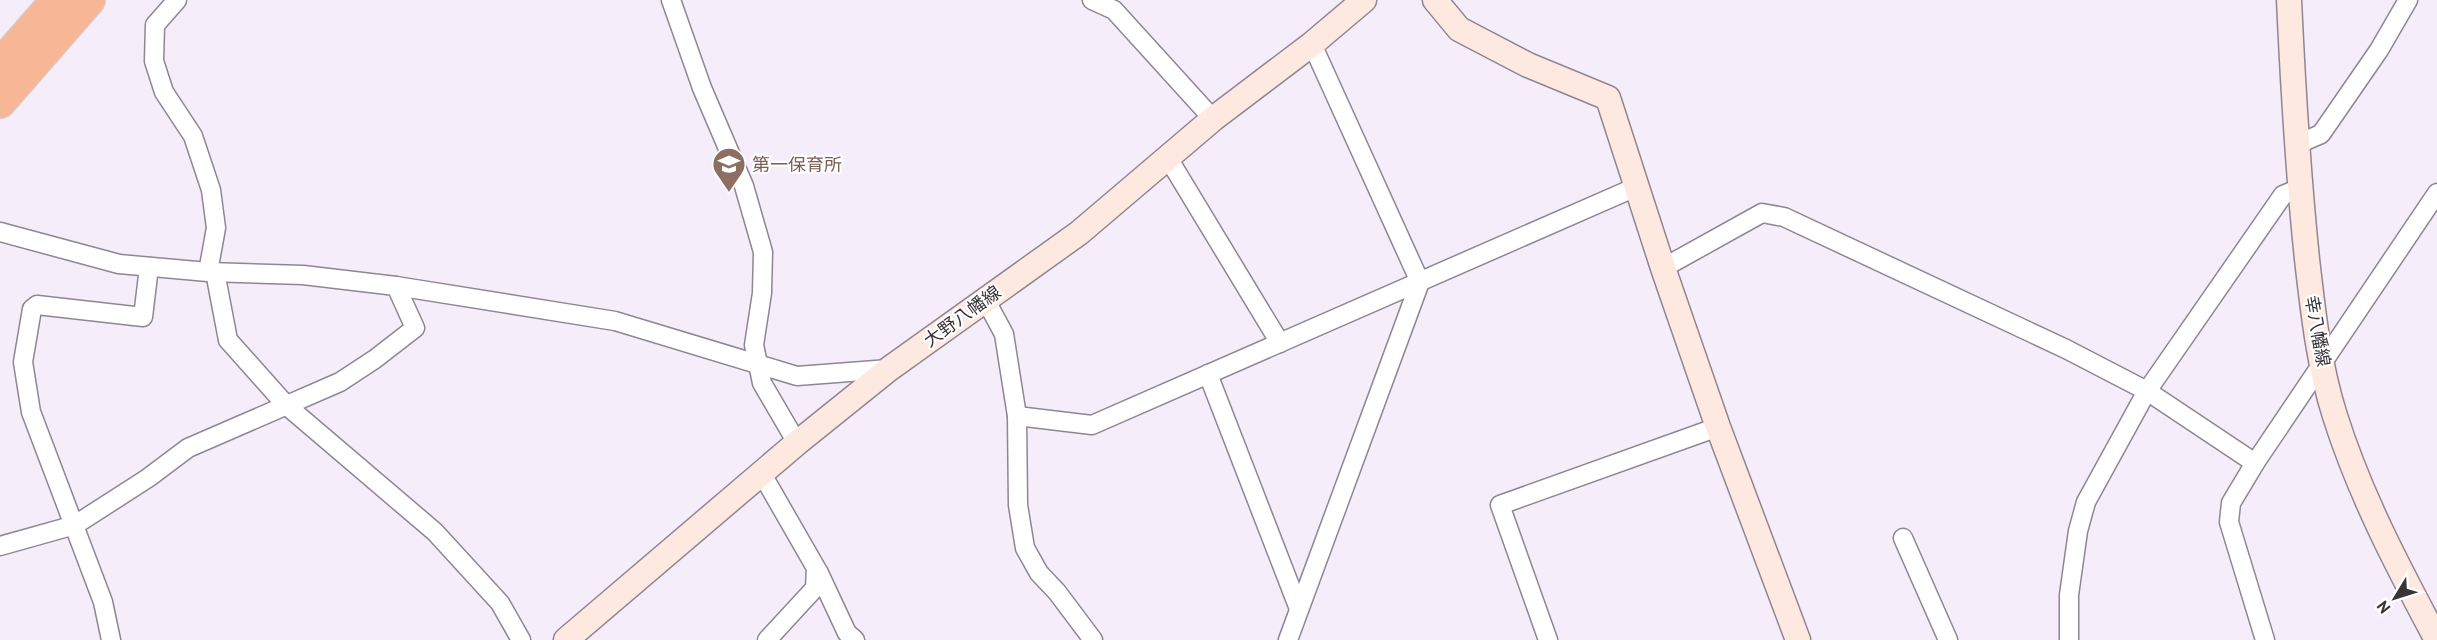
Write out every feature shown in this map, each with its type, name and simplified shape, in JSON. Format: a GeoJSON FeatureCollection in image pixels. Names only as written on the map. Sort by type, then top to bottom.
{"type":"FeatureCollection","features":[{"type":"Feature","properties":{"kind":"highway"},"geometry":{"type":"LineString","coordinates":[[0,102],[89,0]]}},
{"type":"Feature","properties":{"kind":"highway"},"geometry":{"type":"LineString","coordinates":[[0,58],[52,6]]}},
{"type":"Feature","properties":{"kind":"highway"},"geometry":{"type":"LineString","coordinates":[[0,65],[52,6]]}},
{"type":"Feature","properties":{"kind":"street"},"geometry":{"type":"LineString","coordinates":[[177,0],[155,25],[154,61],[164,92],[193,136],[211,190],[216,228],[212,272],[228,340],[286,405],[435,532],[500,603],[521,640]]}},
{"type":"Feature","properties":{"kind":"street"},"geometry":{"type":"LineString","coordinates":[[671,0],[702,88],[744,186],[763,252],[762,293],[754,345],[757,363],[762,383],[797,443]]}},
{"type":"Feature","properties":{"kind":"street"},"geometry":{"type":"LineString","coordinates":[[1092,0],[1114,10],[1213,118]]}},
{"type":"Feature","properties":{"kind":"street"},"geometry":{"type":"LineString","coordinates":[[1435,0],[1459,29],[1528,65],[1608,98],[1718,427],[1798,640]]}},
{"type":"Feature","properties":{"kind":"street","name":"幸八幡線"},"geometry":{"type":"LineString","coordinates":[[2289,0],[2300,188],[2314,318],[2323,365],[2335,415],[2371,513],[2437,640]]}},
{"type":"Feature","properties":{"kind":"street"},"geometry":{"type":"LineString","coordinates":[[2298,144],[2320,134],[2379,50],[2408,0]]}},
{"type":"Feature","properties":{"kind":"street","name":"大野八幡線"},"geometry":{"type":"LineString","coordinates":[[566,640],[797,443],[889,369],[1079,233],[1213,118],[1311,44],[1351,4]]}},
{"type":"Feature","properties":{"kind":"street"},"geometry":{"type":"LineString","coordinates":[[1288,640],[1420,282],[1311,44]]}},
{"type":"Feature","properties":{"kind":"street"},"geometry":{"type":"LineString","coordinates":[[1168,158],[1280,343]]}},
{"type":"Feature","properties":{"kind":"street"},"geometry":{"type":"LineString","coordinates":[[1017,416],[1092,425],[1636,187]]}},
{"type":"Feature","properties":{"kind":"street"},"geometry":{"type":"LineString","coordinates":[[2069,640],[2069,595],[2078,531],[2086,502],[2147,391],[2283,195],[2300,188]]}},
{"type":"Feature","properties":{"kind":"street"},"geometry":{"type":"LineString","coordinates":[[2265,640],[2229,522],[2231,503],[2437,193]]}},
{"type":"Feature","properties":{"kind":"street"},"geometry":{"type":"LineString","coordinates":[[1663,268],[1762,213],[1784,217],[2066,349],[2147,391],[2255,464]]}},
{"type":"Feature","properties":{"kind":"street"},"geometry":{"type":"LineString","coordinates":[[0,232],[119,264],[212,272],[303,274],[396,286],[615,321],[796,376],[889,369]]}},
{"type":"Feature","properties":{"kind":"street"},"geometry":{"type":"LineString","coordinates":[[111,640],[103,602],[31,412],[23,362],[32,309],[37,305],[142,317],[149,267]]}},
{"type":"Feature","properties":{"kind":"street"},"geometry":{"type":"LineString","coordinates":[[0,546],[75,525],[148,478],[188,448],[340,382],[375,359],[414,328],[396,286]]}},
{"type":"Feature","properties":{"kind":"street"},"geometry":{"type":"LineString","coordinates":[[985,299],[1004,334],[1017,416],[1018,505],[1025,548],[1039,573],[1057,592],[1093,640]]}},
{"type":"Feature","properties":{"kind":"street"},"geometry":{"type":"LineString","coordinates":[[1208,374],[1299,609]]}},
{"type":"Feature","properties":{"kind":"street"},"geometry":{"type":"LineString","coordinates":[[1548,640],[1500,505],[1718,427]]}},
{"type":"Feature","properties":{"kind":"street"},"geometry":{"type":"LineString","coordinates":[[762,474],[816,568],[847,633],[855,640]]}},
{"type":"Feature","properties":{"kind":"street"},"geometry":{"type":"LineString","coordinates":[[1903,538],[1948,640]]}},
{"type":"Feature","properties":{"kind":"street"},"geometry":{"type":"LineString","coordinates":[[767,640],[815,588],[816,568]]}},
{"type":"Feature","properties":{"kind":"place","name":"第一保育所"},"geometry":{"type":"Point","coordinates":[729,193]}}]}
